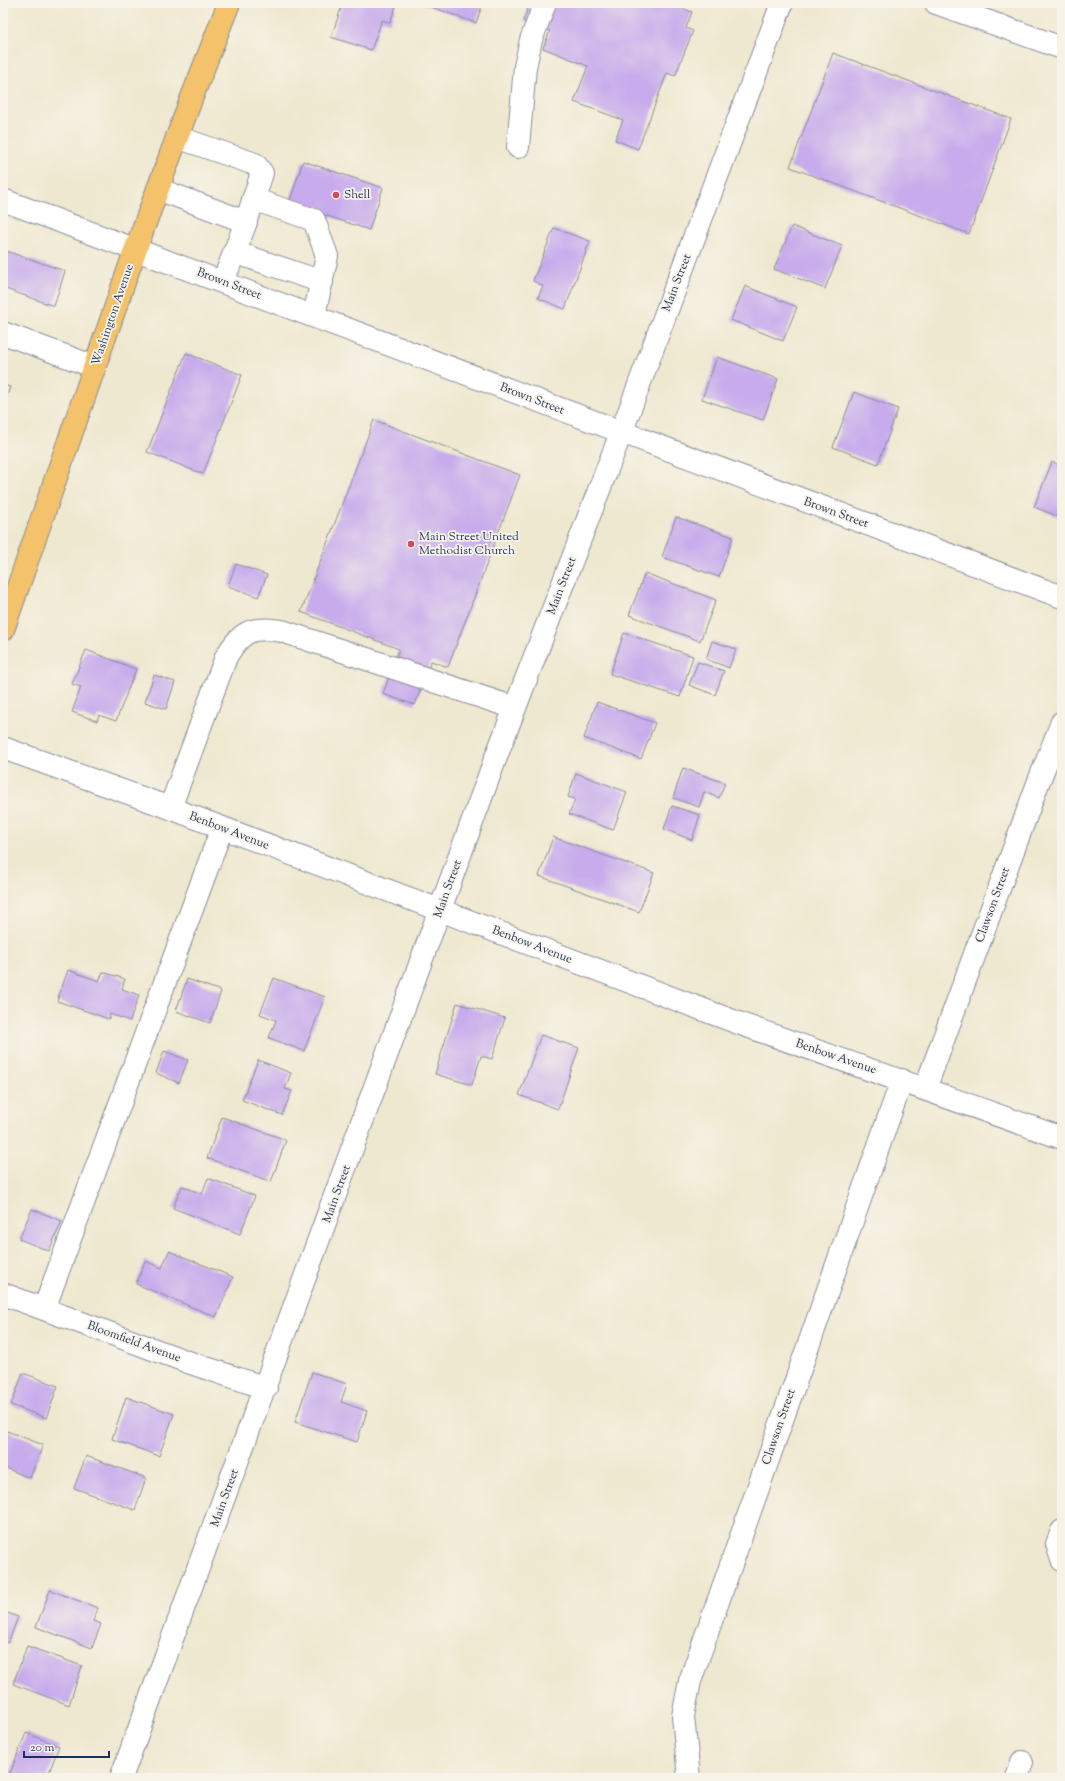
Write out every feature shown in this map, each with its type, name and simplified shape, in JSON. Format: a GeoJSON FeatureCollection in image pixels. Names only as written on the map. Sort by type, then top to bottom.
{"type":"FeatureCollection","features":[{"type":"Feature","properties":{"kind":"main road","name":"Washington Avenue"},"geometry":{"type":"LineString","coordinates":[[3,630],[136,248],[229,3]]}},
{"type":"Feature","properties":{"kind":"street"},"geometry":{"type":"LineString","coordinates":[[518,146],[525,67],[531,40],[545,3]]}},
{"type":"Feature","properties":{"kind":"street","name":"Main Street"},"geometry":{"type":"LineString","coordinates":[[121,1778],[266,1388],[515,708],[621,433],[782,3]]}},
{"type":"Feature","properties":{"kind":"street"},"geometry":{"type":"LineString","coordinates":[[936,3],[1062,48]]}},
{"type":"Feature","properties":{"kind":"street"},"geometry":{"type":"LineString","coordinates":[[177,137],[255,164],[262,173],[246,222],[223,282]]}},
{"type":"Feature","properties":{"kind":"street"},"geometry":{"type":"LineString","coordinates":[[158,189],[246,222]]}},
{"type":"Feature","properties":{"kind":"street"},"geometry":{"type":"LineString","coordinates":[[254,199],[314,220],[327,256],[314,316]]}},
{"type":"Feature","properties":{"kind":"street","name":"Brown Street"},"geometry":{"type":"LineString","coordinates":[[3,200],[136,248],[621,433],[1062,597]]}},
{"type":"Feature","properties":{"kind":"street"},"geometry":{"type":"LineString","coordinates":[[234,252],[322,282]]}},
{"type":"Feature","properties":{"kind":"street"},"geometry":{"type":"LineString","coordinates":[[3,333],[95,367]]}},
{"type":"Feature","properties":{"kind":"street"},"geometry":{"type":"LineString","coordinates":[[170,808],[226,657],[236,640],[245,633],[270,629],[282,631],[515,708]]}},
{"type":"Feature","properties":{"kind":"street","name":"Clawson Street"},"geometry":{"type":"LineString","coordinates":[[925,1089],[1036,786],[1062,722]]}},
{"type":"Feature","properties":{"kind":"street","name":"Benbow Avenue"},"geometry":{"type":"LineString","coordinates":[[3,748],[170,808],[741,1024],[1062,1138]]}},
{"type":"Feature","properties":{"kind":"street"},"geometry":{"type":"LineString","coordinates":[[44,1309],[222,828]]}},
{"type":"Feature","properties":{"kind":"street","name":"Clawson Street"},"geometry":{"type":"LineString","coordinates":[[689,1778],[683,1716],[690,1681],[902,1080]]}},
{"type":"Feature","properties":{"kind":"street","name":"Bloomfield Avenue"},"geometry":{"type":"LineString","coordinates":[[3,1294],[188,1362],[266,1388]]}},
{"type":"Feature","properties":{"kind":"street"},"geometry":{"type":"LineString","coordinates":[[1062,1531],[1057,1544],[1062,1560]]}},
{"type":"Feature","properties":{"kind":"building"},"geometry":{"type":"Polygon","coordinates":[[[335,3],[397,3],[390,23],[382,20],[371,50],[331,37],[342,6],[335,3]]]}},
{"type":"Feature","properties":{"kind":"building"},"geometry":{"type":"Polygon","coordinates":[[[420,3],[483,3],[476,23],[420,3]]]}},
{"type":"Feature","properties":{"kind":"building"},"geometry":{"type":"Polygon","coordinates":[[[530,3],[668,3],[692,12],[686,28],[693,31],[675,76],[667,73],[638,149],[615,140],[623,120],[574,102],[588,66],[543,48],[550,31],[523,21],[530,3]]]}},
{"type":"Feature","properties":{"kind":"building"},"geometry":{"type":"Polygon","coordinates":[[[833,53],[1011,119],[969,234],[790,167],[833,53]]]}},
{"type":"Feature","properties":{"kind":"building","name":"Shell"},"geometry":{"type":"Polygon","coordinates":[[[303,161],[383,188],[369,230],[289,203],[303,161]]]}},
{"type":"Feature","properties":{"kind":"building"},"geometry":{"type":"Polygon","coordinates":[[[792,226],[842,246],[825,289],[774,269],[792,226]]]}},
{"type":"Feature","properties":{"kind":"building"},"geometry":{"type":"Polygon","coordinates":[[[554,228],[590,241],[565,309],[538,298],[543,286],[533,281],[554,228]]]}},
{"type":"Feature","properties":{"kind":"building"},"geometry":{"type":"Polygon","coordinates":[[[3,250],[65,271],[54,306],[3,288],[3,250]]]}},
{"type":"Feature","properties":{"kind":"building"},"geometry":{"type":"Polygon","coordinates":[[[745,286],[797,307],[783,341],[731,320],[745,286]]]}},
{"type":"Feature","properties":{"kind":"building"},"geometry":{"type":"Polygon","coordinates":[[[186,353],[242,375],[203,474],[147,452],[186,353]]]}},
{"type":"Feature","properties":{"kind":"building"},"geometry":{"type":"Polygon","coordinates":[[[717,357],[778,379],[763,420],[702,399],[717,357]]]}},
{"type":"Feature","properties":{"kind":"building"},"geometry":{"type":"Polygon","coordinates":[[[3,385],[10,387],[3,408],[3,385]]]}},
{"type":"Feature","properties":{"kind":"building"},"geometry":{"type":"Polygon","coordinates":[[[854,392],[898,409],[878,464],[833,447],[854,392]]]}},
{"type":"Feature","properties":{"kind":"building","name":"Main Street United Methodist Church"},"geometry":{"type":"Polygon","coordinates":[[[374,420],[520,475],[448,667],[431,661],[415,705],[383,694],[399,649],[301,612],[374,420]]]}},
{"type":"Feature","properties":{"kind":"building"},"geometry":{"type":"Polygon","coordinates":[[[1052,462],[1062,466],[1062,518],[1034,507],[1052,462]]]}},
{"type":"Feature","properties":{"kind":"building"},"geometry":{"type":"Polygon","coordinates":[[[676,517],[733,537],[719,577],[662,557],[676,517]]]}},
{"type":"Feature","properties":{"kind":"building"},"geometry":{"type":"Polygon","coordinates":[[[236,564],[267,575],[258,597],[228,586],[236,564]]]}},
{"type":"Feature","properties":{"kind":"building"},"geometry":{"type":"Polygon","coordinates":[[[645,573],[716,600],[700,641],[629,615],[645,573]]]}},
{"type":"Feature","properties":{"kind":"building"},"geometry":{"type":"Polygon","coordinates":[[[624,633],[693,656],[680,697],[610,674],[624,633]]]}},
{"type":"Feature","properties":{"kind":"building"},"geometry":{"type":"Polygon","coordinates":[[[712,641],[736,649],[729,668],[706,659],[712,641]]]}},
{"type":"Feature","properties":{"kind":"building"},"geometry":{"type":"Polygon","coordinates":[[[86,650],[136,669],[116,721],[99,715],[97,721],[72,712],[81,687],[72,684],[86,650]]]}},
{"type":"Feature","properties":{"kind":"building"},"geometry":{"type":"Polygon","coordinates":[[[698,662],[724,671],[715,695],[689,685],[698,662]]]}},
{"type":"Feature","properties":{"kind":"building"},"geometry":{"type":"Polygon","coordinates":[[[154,675],[175,682],[166,709],[145,702],[154,675]]]}},
{"type":"Feature","properties":{"kind":"building"},"geometry":{"type":"Polygon","coordinates":[[[597,702],[655,723],[641,759],[584,738],[597,702]]]}},
{"type":"Feature","properties":{"kind":"building"},"geometry":{"type":"Polygon","coordinates":[[[683,768],[725,783],[719,798],[704,792],[699,807],[673,798],[683,768]]]}},
{"type":"Feature","properties":{"kind":"building"},"geometry":{"type":"Polygon","coordinates":[[[576,773],[627,792],[613,830],[569,814],[575,799],[568,797],[576,773]]]}},
{"type":"Feature","properties":{"kind":"building"},"geometry":{"type":"Polygon","coordinates":[[[672,806],[700,815],[692,840],[664,829],[672,806]]]}},
{"type":"Feature","properties":{"kind":"building"},"geometry":{"type":"Polygon","coordinates":[[[553,837],[654,873],[639,912],[539,876],[553,837]]]}},
{"type":"Feature","properties":{"kind":"building"},"geometry":{"type":"Polygon","coordinates":[[[68,970],[99,981],[103,972],[125,979],[122,989],[139,995],[130,1021],[110,1014],[109,1019],[57,1001],[68,970]]]}},
{"type":"Feature","properties":{"kind":"building"},"geometry":{"type":"Polygon","coordinates":[[[274,978],[325,997],[304,1051],[269,1038],[276,1020],[260,1014],[274,978]]]}},
{"type":"Feature","properties":{"kind":"building"},"geometry":{"type":"Polygon","coordinates":[[[187,979],[221,991],[210,1023],[176,1011],[187,979]]]}},
{"type":"Feature","properties":{"kind":"building"},"geometry":{"type":"Polygon","coordinates":[[[457,1003],[505,1018],[492,1059],[481,1056],[472,1085],[435,1074],[457,1003]]]}},
{"type":"Feature","properties":{"kind":"building"},"geometry":{"type":"Polygon","coordinates":[[[541,1035],[579,1048],[558,1109],[519,1095],[541,1035]]]}},
{"type":"Feature","properties":{"kind":"building"},"geometry":{"type":"Polygon","coordinates":[[[164,1051],[188,1060],[179,1083],[156,1073],[164,1051]]]}},
{"type":"Feature","properties":{"kind":"building"},"geometry":{"type":"Polygon","coordinates":[[[258,1060],[291,1073],[285,1089],[292,1091],[282,1115],[242,1100],[258,1060]]]}},
{"type":"Feature","properties":{"kind":"building"},"geometry":{"type":"Polygon","coordinates":[[[222,1117],[286,1140],[271,1182],[207,1158],[222,1117]]]}},
{"type":"Feature","properties":{"kind":"building"},"geometry":{"type":"Polygon","coordinates":[[[208,1178],[255,1196],[240,1234],[173,1208],[182,1186],[202,1194],[208,1178]]]}},
{"type":"Feature","properties":{"kind":"building"},"geometry":{"type":"Polygon","coordinates":[[[32,1209],[62,1221],[49,1251],[19,1239],[32,1209]]]}},
{"type":"Feature","properties":{"kind":"building"},"geometry":{"type":"Polygon","coordinates":[[[169,1251],[233,1277],[216,1317],[136,1284],[145,1261],[162,1268],[169,1251]]]}},
{"type":"Feature","properties":{"kind":"building"},"geometry":{"type":"Polygon","coordinates":[[[312,1372],[347,1384],[341,1402],[367,1411],[357,1442],[295,1422],[312,1372]]]}},
{"type":"Feature","properties":{"kind":"building"},"geometry":{"type":"Polygon","coordinates":[[[23,1373],[58,1386],[46,1418],[11,1405],[23,1373]]]}},
{"type":"Feature","properties":{"kind":"building"},"geometry":{"type":"Polygon","coordinates":[[[126,1397],[174,1414],[159,1456],[112,1439],[126,1397]]]}},
{"type":"Feature","properties":{"kind":"building"},"geometry":{"type":"Polygon","coordinates":[[[7,1431],[43,1445],[30,1478],[3,1467],[3,1441],[7,1431]]]}},
{"type":"Feature","properties":{"kind":"building"},"geometry":{"type":"Polygon","coordinates":[[[86,1456],[146,1478],[135,1510],[74,1488],[86,1456]]]}},
{"type":"Feature","properties":{"kind":"building"},"geometry":{"type":"Polygon","coordinates":[[[50,1590],[98,1608],[93,1621],[101,1624],[92,1648],[36,1627],[50,1590]]]}},
{"type":"Feature","properties":{"kind":"building"},"geometry":{"type":"Polygon","coordinates":[[[3,1611],[18,1617],[8,1643],[3,1641],[3,1611]]]}},
{"type":"Feature","properties":{"kind":"building"},"geometry":{"type":"Polygon","coordinates":[[[27,1646],[82,1666],[69,1705],[13,1684],[27,1646]]]}},
{"type":"Feature","properties":{"kind":"building"},"geometry":{"type":"Polygon","coordinates":[[[26,1733],[59,1746],[47,1778],[8,1778],[26,1733]]]}},
{"type":"Feature","properties":{"kind":"place","name":"Shell"},"geometry":{"type":"Point","coordinates":[336,195]}},
{"type":"Feature","properties":{"kind":"place","name":"Main Street United Methodist Church"},"geometry":{"type":"Point","coordinates":[411,544]}}]}
